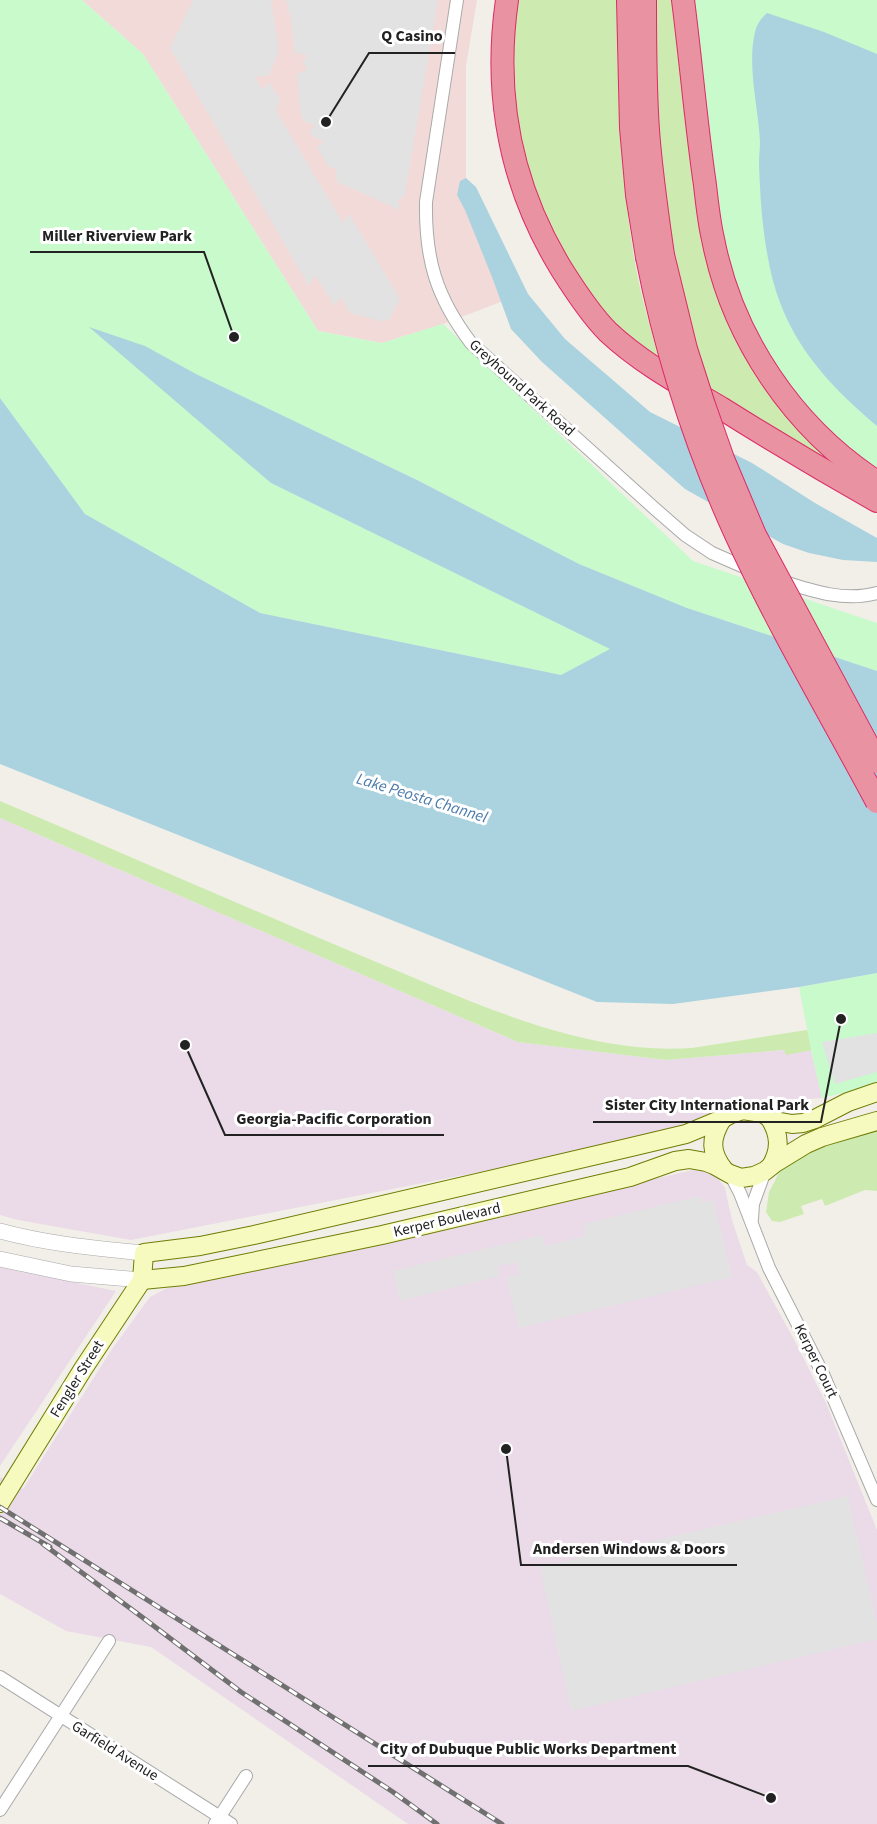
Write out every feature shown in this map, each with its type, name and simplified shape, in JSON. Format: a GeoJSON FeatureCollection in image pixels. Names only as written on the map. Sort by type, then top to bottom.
{"type":"FeatureCollection","features":[{"type":"Feature","properties":{"kind":"highway"},"geometry":{"type":"LineString","coordinates":[[507,0],[503,28],[503,82],[505,117],[513,156],[526,198],[547,244],[574,288],[607,331],[650,366],[877,501]]}},
{"type":"Feature","properties":{"kind":"highway"},"geometry":{"type":"LineString","coordinates":[[628,0],[630,128],[637,195],[655,256],[704,405],[755,535],[877,762]]}},
{"type":"Feature","properties":{"kind":"highway"},"geometry":{"type":"LineString","coordinates":[[645,0],[645,63],[654,192],[656,305],[685,406],[737,537],[877,802]]}},
{"type":"Feature","properties":{"kind":"highway"},"geometry":{"type":"LineString","coordinates":[[683,0],[695,115],[712,239],[720,270],[738,319],[762,364],[794,407],[839,454],[877,482]]}},
{"type":"Feature","properties":{"kind":"main road","name":"Kerper Boulevard"},"geometry":{"type":"LineString","coordinates":[[144,1253],[200,1246],[344,1215],[686,1134],[743,1110],[762,1113],[775,1121],[803,1123],[848,1102],[877,1092]]}},
{"type":"Feature","properties":{"kind":"main road"},"geometry":{"type":"LineString","coordinates":[[768,1169],[778,1152],[779,1139],[775,1126],[769,1118]]}},
{"type":"Feature","properties":{"kind":"main road"},"geometry":{"type":"LineString","coordinates":[[722,1119],[714,1133],[713,1146],[715,1156],[727,1172]]}},
{"type":"Feature","properties":{"kind":"main road","name":"Kerper Boulevard"},"geometry":{"type":"LineString","coordinates":[[142,1280],[184,1276],[382,1235],[630,1177],[675,1161],[688,1159],[706,1162],[741,1178],[748,1177],[768,1169],[806,1144],[822,1137],[877,1121]]}},
{"type":"Feature","properties":{"kind":"main road","name":"Fengler Street"},"geometry":{"type":"LineString","coordinates":[[0,1503],[83,1369],[142,1280],[144,1253]]}},
{"type":"Feature","properties":{"kind":"street","name":"Greyhound Park Road"},"geometry":{"type":"LineString","coordinates":[[457,0],[429,174],[425,227],[433,271],[448,310],[459,327],[471,343],[492,363],[654,508],[685,535],[712,553],[768,577],[818,592],[837,596],[877,593]]}},
{"type":"Feature","properties":{"kind":"street"},"geometry":{"type":"LineString","coordinates":[[752,1223],[753,1204],[768,1169]]}},
{"type":"Feature","properties":{"kind":"street","name":"Kerper Court"},"geometry":{"type":"LineString","coordinates":[[727,1172],[740,1193],[780,1291],[823,1374],[877,1500]]}},
{"type":"Feature","properties":{"kind":"street","name":"Kerper Boulevard"},"geometry":{"type":"LineString","coordinates":[[0,1231],[40,1241],[144,1253]]}},
{"type":"Feature","properties":{"kind":"street","name":"Kerper Boulevard"},"geometry":{"type":"LineString","coordinates":[[0,1259],[71,1274],[142,1280]]}},
{"type":"Feature","properties":{"kind":"street"},"geometry":{"type":"LineString","coordinates":[[0,1809],[109,1641]]}},
{"type":"Feature","properties":{"kind":"street","name":"Garfield Avenue"},"geometry":{"type":"LineString","coordinates":[[0,1677],[217,1820],[231,1824]]}},
{"type":"Feature","properties":{"kind":"street"},"geometry":{"type":"LineString","coordinates":[[217,1820],[246,1776]]}},
{"type":"Feature","properties":{"kind":"shaded area"},"geometry":{"type":"Polygon","coordinates":[[[82,0],[477,0],[466,66],[466,178],[514,297],[443,324],[382,343],[318,331],[143,54],[82,0]]]}},
{"type":"Feature","properties":{"kind":"shaded area"},"geometry":{"type":"Polygon","coordinates":[[[193,0],[271,0],[279,51],[269,75],[255,77],[263,90],[269,82],[280,99],[276,111],[343,223],[349,214],[400,299],[389,320],[380,321],[350,313],[341,297],[335,306],[315,275],[309,286],[170,48],[193,0]]]}},
{"type":"Feature","properties":{"kind":"shaded area"},"geometry":{"type":"Polygon","coordinates":[[[286,0],[438,0],[405,194],[398,200],[400,210],[337,182],[336,169],[329,167],[317,148],[324,142],[309,132],[315,126],[303,120],[300,108],[297,74],[306,70],[302,62],[308,56],[295,54],[291,19],[286,0]]]}},
{"type":"Feature","properties":{"kind":"shaded area"},"geometry":{"type":"Polygon","coordinates":[[[0,818],[518,1042],[666,1060],[785,1050],[786,1054],[811,1050],[822,1098],[733,1105],[700,1124],[535,1161],[131,1240],[0,1215],[0,818]]]}},
{"type":"Feature","properties":{"kind":"shaded area"},"geometry":{"type":"Polygon","coordinates":[[[877,1033],[877,1072],[835,1084],[822,1042],[877,1033]]]}},
{"type":"Feature","properties":{"kind":"shaded area"},"geometry":{"type":"Polygon","coordinates":[[[693,1170],[707,1171],[717,1177],[725,1188],[732,1220],[747,1265],[757,1272],[826,1403],[877,1530],[877,1824],[408,1824],[151,1647],[66,1631],[0,1594],[0,1477],[23,1489],[112,1349],[150,1297],[167,1288],[386,1241],[693,1170]]]}},
{"type":"Feature","properties":{"kind":"shaded area"},"geometry":{"type":"Polygon","coordinates":[[[700,1196],[702,1203],[713,1200],[732,1277],[519,1328],[506,1277],[519,1274],[516,1262],[498,1266],[500,1276],[400,1301],[393,1271],[542,1235],[545,1246],[585,1236],[583,1224],[700,1196]]]}},
{"type":"Feature","properties":{"kind":"shaded area"},"geometry":{"type":"Polygon","coordinates":[[[0,1267],[116,1291],[0,1466],[0,1267]]]}},
{"type":"Feature","properties":{"kind":"shaded area"},"geometry":{"type":"Polygon","coordinates":[[[848,1496],[877,1623],[877,1639],[571,1711],[540,1567],[848,1496]]]}},
{"type":"Feature","properties":{"kind":"green space"},"geometry":{"type":"Polygon","coordinates":[[[0,0],[82,0],[143,54],[318,331],[382,343],[443,324],[693,561],[877,623],[877,671],[687,608],[579,564],[417,480],[196,374],[271,483],[611,649],[561,675],[260,613],[85,514],[0,398],[0,0]]]}},
{"type":"Feature","properties":{"kind":"green space"},"geometry":{"type":"Polygon","coordinates":[[[515,0],[617,0],[619,96],[625,193],[636,270],[660,364],[622,333],[559,255],[515,143],[509,43],[515,0]]]}},
{"type":"Feature","properties":{"kind":"green space"},"geometry":{"type":"Polygon","coordinates":[[[656,0],[674,0],[865,483],[712,397],[682,291],[665,210],[657,114],[656,0]]]}},
{"type":"Feature","properties":{"kind":"green space"},"geometry":{"type":"Polygon","coordinates":[[[690,0],[877,0],[877,472],[827,432],[786,384],[756,335],[724,258],[690,0]]]}},
{"type":"Feature","properties":{"kind":"green space"},"geometry":{"type":"Polygon","coordinates":[[[0,801],[438,988],[562,1033],[626,1046],[692,1048],[877,1019],[824,1048],[786,1055],[784,1050],[666,1060],[518,1042],[0,818],[0,801]]]}},
{"type":"Feature","properties":{"kind":"green space"},"geometry":{"type":"Polygon","coordinates":[[[877,973],[877,1085],[822,1098],[799,987],[877,973]]]}},
{"type":"Feature","properties":{"kind":"green space"},"geometry":{"type":"Polygon","coordinates":[[[877,1131],[877,1191],[865,1190],[825,1206],[822,1199],[801,1206],[804,1214],[780,1222],[772,1221],[766,1212],[769,1192],[781,1169],[832,1140],[877,1131]]]}},
{"type":"Feature","properties":{"kind":"water"},"geometry":{"type":"Polygon","coordinates":[[[767,13],[824,32],[877,54],[877,426],[841,393],[808,355],[787,319],[772,276],[762,211],[760,141],[752,58],[756,29],[767,13]]]}},
{"type":"Feature","properties":{"kind":"water"},"geometry":{"type":"Polygon","coordinates":[[[466,178],[476,187],[528,294],[565,339],[650,412],[752,463],[815,503],[877,538],[877,562],[843,560],[809,553],[783,544],[685,489],[542,362],[511,329],[465,210],[457,195],[460,181],[466,178]]]}},
{"type":"Feature","properties":{"kind":"water","name":"Lake Peosta Channel"},"geometry":{"type":"Polygon","coordinates":[[[89,327],[145,346],[196,374],[417,480],[579,564],[687,608],[877,671],[877,973],[799,987],[673,1004],[597,1002],[0,764],[0,398],[85,514],[260,613],[561,675],[610,649],[271,483],[89,327]]]}},
{"type":"Feature","properties":{"kind":"railway"},"geometry":{"type":"LineString","coordinates":[[0,1507],[502,1824]]}},
{"type":"Feature","properties":{"kind":"railway"},"geometry":{"type":"LineString","coordinates":[[0,1518],[50,1547]]}},
{"type":"Feature","properties":{"kind":"railway"},"geometry":{"type":"LineString","coordinates":[[43,1544],[241,1692],[393,1792],[437,1824]]}},
{"type":"Feature","properties":{"kind":"place","name":"Q Casino"},"geometry":{"type":"Point","coordinates":[326,122]}},
{"type":"Feature","properties":{"kind":"place","name":"Miller Riverview Park"},"geometry":{"type":"Point","coordinates":[234,337]}},
{"type":"Feature","properties":{"kind":"place","name":"Sister City International Park"},"geometry":{"type":"Point","coordinates":[841,1019]}},
{"type":"Feature","properties":{"kind":"place","name":"Georgia-Pacific Corporation"},"geometry":{"type":"Point","coordinates":[185,1045]}},
{"type":"Feature","properties":{"kind":"place","name":"Andersen Windows & Doors"},"geometry":{"type":"Point","coordinates":[506,1449]}},
{"type":"Feature","properties":{"kind":"place","name":"City of Dubuque Public Works Department"},"geometry":{"type":"Point","coordinates":[771,1798]}}]}
